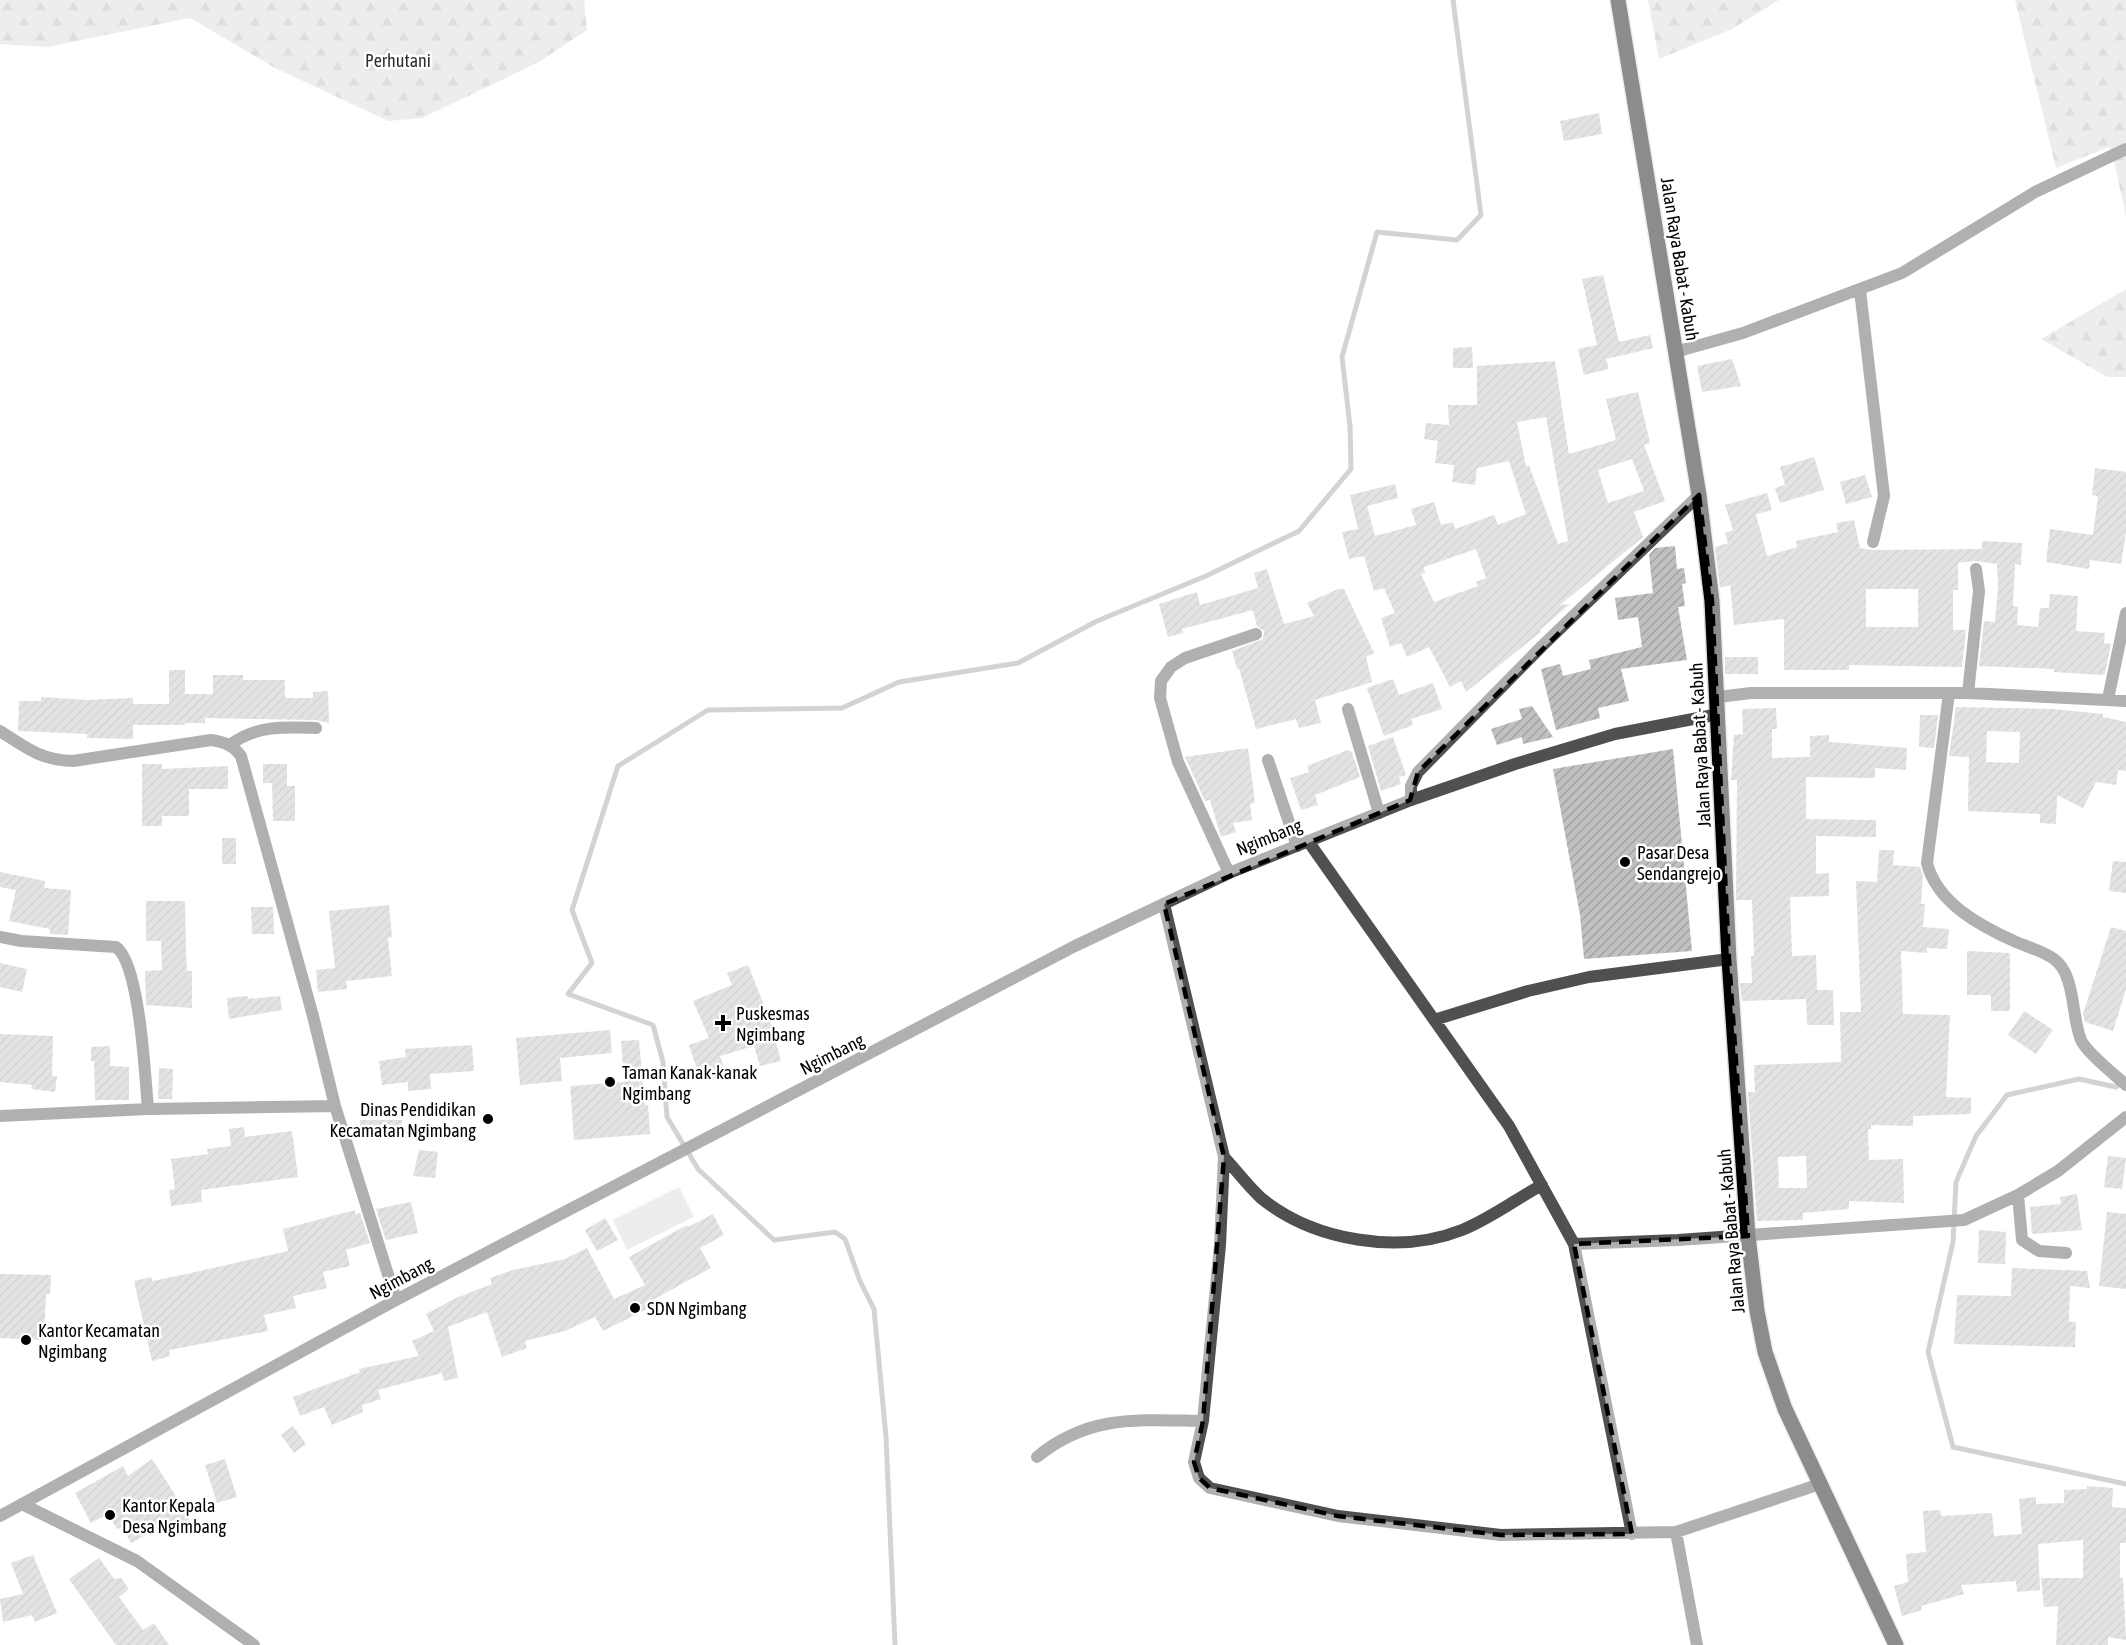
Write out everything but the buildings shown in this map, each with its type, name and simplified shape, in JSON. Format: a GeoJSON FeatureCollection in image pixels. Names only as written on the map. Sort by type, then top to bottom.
{"type":"FeatureCollection","features":[{"type":"Feature","properties":{"kind":"main road","name":"Jalan Raya Babat - Kabuh"},"geometry":{"type":"LineString","coordinates":[[1618,0],[1700,495],[1712,601],[1729,959],[1749,1236],[1757,1311],[1765,1352],[1785,1409],[1896,1645]]}},
{"type":"Feature","properties":{"kind":"street"},"geometry":{"type":"LineString","coordinates":[[1675,352],[1743,333],[1902,273],[2035,192],[2126,149]]}},
{"type":"Feature","properties":{"kind":"street"},"geometry":{"type":"LineString","coordinates":[[1860,290],[1883,478],[1881,515],[1873,542]]}},
{"type":"Feature","properties":{"kind":"street"},"geometry":{"type":"LineString","coordinates":[[1411,800],[1411,786],[1418,772],[1542,646],[1700,495]]}},
{"type":"Feature","properties":{"kind":"street"},"geometry":{"type":"LineString","coordinates":[[1968,693],[1979,591],[1976,570]]}},
{"type":"Feature","properties":{"kind":"street"},"geometry":{"type":"LineString","coordinates":[[2108,699],[2126,613]]}},
{"type":"Feature","properties":{"kind":"street"},"geometry":{"type":"LineString","coordinates":[[1229,873],[1178,762],[1160,698],[1161,681],[1171,667],[1185,658],[1256,634]]}},
{"type":"Feature","properties":{"kind":"street"},"geometry":{"type":"LineString","coordinates":[[1718,697],[1751,693],[1968,693],[2126,701]]}},
{"type":"Feature","properties":{"kind":"street"},"geometry":{"type":"LineString","coordinates":[[1949,693],[1927,863],[1935,885],[1944,897],[1961,911],[2014,941],[2054,959],[2064,972],[2081,1042],[2126,1085]]}},
{"type":"Feature","properties":{"kind":"street"},"geometry":{"type":"LineString","coordinates":[[1348,709],[1379,813]]}},
{"type":"Feature","properties":{"kind":"street","name":"Ngimbang"},"geometry":{"type":"LineString","coordinates":[[0,1516],[396,1300],[1075,946],[1229,873],[1411,800],[1515,764],[1615,734],[1719,714]]}},
{"type":"Feature","properties":{"kind":"street"},"geometry":{"type":"LineString","coordinates":[[230,744],[243,736],[276,727],[316,728]]}},
{"type":"Feature","properties":{"kind":"street"},"geometry":{"type":"LineString","coordinates":[[0,731],[34,753],[53,761],[73,761],[211,740],[230,744],[241,756],[310,1004],[334,1106],[396,1300]]}},
{"type":"Feature","properties":{"kind":"street"},"geometry":{"type":"LineString","coordinates":[[1268,760],[1303,843],[1509,1126],[1574,1244],[1632,1534]]}},
{"type":"Feature","properties":{"kind":"street"},"geometry":{"type":"LineString","coordinates":[[1164,904],[1224,1157],[1220,1245],[1203,1421],[1194,1462],[1199,1478],[1210,1488],[1338,1516],[1501,1535],[1676,1532],[1820,1484]]}},
{"type":"Feature","properties":{"kind":"street"},"geometry":{"type":"LineString","coordinates":[[0,937],[21,941],[116,947],[120,950],[133,979],[148,1109]]}},
{"type":"Feature","properties":{"kind":"street"},"geometry":{"type":"LineString","coordinates":[[1434,1020],[1528,991],[1589,977],[1729,959]]}},
{"type":"Feature","properties":{"kind":"street"},"geometry":{"type":"LineString","coordinates":[[0,1116],[148,1109],[334,1106]]}},
{"type":"Feature","properties":{"kind":"street"},"geometry":{"type":"LineString","coordinates":[[1574,1244],[1749,1236],[1964,1220],[2018,1195],[2058,1171],[2126,1117]]}},
{"type":"Feature","properties":{"kind":"street"},"geometry":{"type":"LineString","coordinates":[[1224,1157],[1261,1197],[1301,1223],[1334,1234],[1390,1242],[1424,1242],[1463,1229],[1542,1185]]}},
{"type":"Feature","properties":{"kind":"street"},"geometry":{"type":"LineString","coordinates":[[2018,1195],[2022,1240],[2039,1251],[2066,1253]]}},
{"type":"Feature","properties":{"kind":"street"},"geometry":{"type":"LineString","coordinates":[[1037,1457],[1057,1441],[1077,1431],[1109,1422],[1203,1421]]}},
{"type":"Feature","properties":{"kind":"street"},"geometry":{"type":"LineString","coordinates":[[22,1504],[137,1562],[254,1645]]}},
{"type":"Feature","properties":{"kind":"street"},"geometry":{"type":"LineString","coordinates":[[1676,1532],[1696,1645]]}},
{"type":"Feature","properties":{"kind":"highlighted area"},"geometry":{"type":"Polygon","coordinates":[[[1699,495],[1712,601],[1729,959],[1748,1236],[1574,1244],[1632,1534],[1501,1535],[1338,1516],[1210,1488],[1199,1478],[1194,1462],[1203,1421],[1224,1157],[1164,904],[1410,800],[1418,772],[1699,495]]]}},
{"type":"Feature","properties":{"kind":"green space","name":"Perhutani"},"geometry":{"type":"Polygon","coordinates":[[[0,0],[584,0],[587,30],[537,63],[422,118],[388,121],[275,68],[190,18],[47,47],[0,44],[0,0]]]}},
{"type":"Feature","properties":{"kind":"green space"},"geometry":{"type":"Polygon","coordinates":[[[1648,0],[1779,0],[1732,29],[1659,59],[1648,0]]]}},
{"type":"Feature","properties":{"kind":"green space"},"geometry":{"type":"Polygon","coordinates":[[[2015,0],[2126,0],[2126,217],[2109,147],[2056,168],[2015,0]]]}},
{"type":"Feature","properties":{"kind":"green space"},"geometry":{"type":"Polygon","coordinates":[[[2126,289],[2126,377],[2107,377],[2041,339],[2126,289]]]}},
{"type":"Feature","properties":{"kind":"green space"},"geometry":{"type":"Polygon","coordinates":[[[679,1187],[694,1217],[627,1250],[613,1220],[679,1187]]]}},
{"type":"Feature","properties":{"kind":"waterway"},"geometry":{"type":"LineString","coordinates":[[895,1645],[886,1437],[874,1309],[860,1281],[845,1239],[835,1232],[774,1240],[698,1169],[667,1117],[663,1062],[653,1025],[568,994],[592,963],[572,910],[618,766],[708,710],[842,708],[899,682],[1018,663],[1097,621],[1206,576],[1299,531],[1351,469],[1350,426],[1342,357],[1377,232],[1457,240],[1481,215],[1453,0]]}},
{"type":"Feature","properties":{"kind":"waterway"},"geometry":{"type":"LineString","coordinates":[[2123,1081],[2116,1087],[2079,1079],[2007,1095],[1976,1136],[1956,1182],[1953,1242],[1928,1352],[1953,1447],[2126,1484]]}},
{"type":"Feature","properties":{"kind":"place","name":"Pasar Desa Sendangrejo"},"geometry":{"type":"Point","coordinates":[1625,862]}},
{"type":"Feature","properties":{"kind":"place","name":"Puskesmas Ngimbang"},"geometry":{"type":"Point","coordinates":[723,1023]}},
{"type":"Feature","properties":{"kind":"place","name":"Taman Kanak-kanak Ngimbang"},"geometry":{"type":"Point","coordinates":[610,1082]}},
{"type":"Feature","properties":{"kind":"place","name":"Dinas Pendidikan Kecamatan Ngimbang"},"geometry":{"type":"Point","coordinates":[488,1119]}},
{"type":"Feature","properties":{"kind":"place","name":"SDN Ngimbang"},"geometry":{"type":"Point","coordinates":[635,1308]}},
{"type":"Feature","properties":{"kind":"place","name":"Kantor Kecamatan Ngimbang"},"geometry":{"type":"Point","coordinates":[26,1340]}},
{"type":"Feature","properties":{"kind":"place","name":"Kantor Kepala Desa Ngimbang"},"geometry":{"type":"Point","coordinates":[110,1515]}}]}
